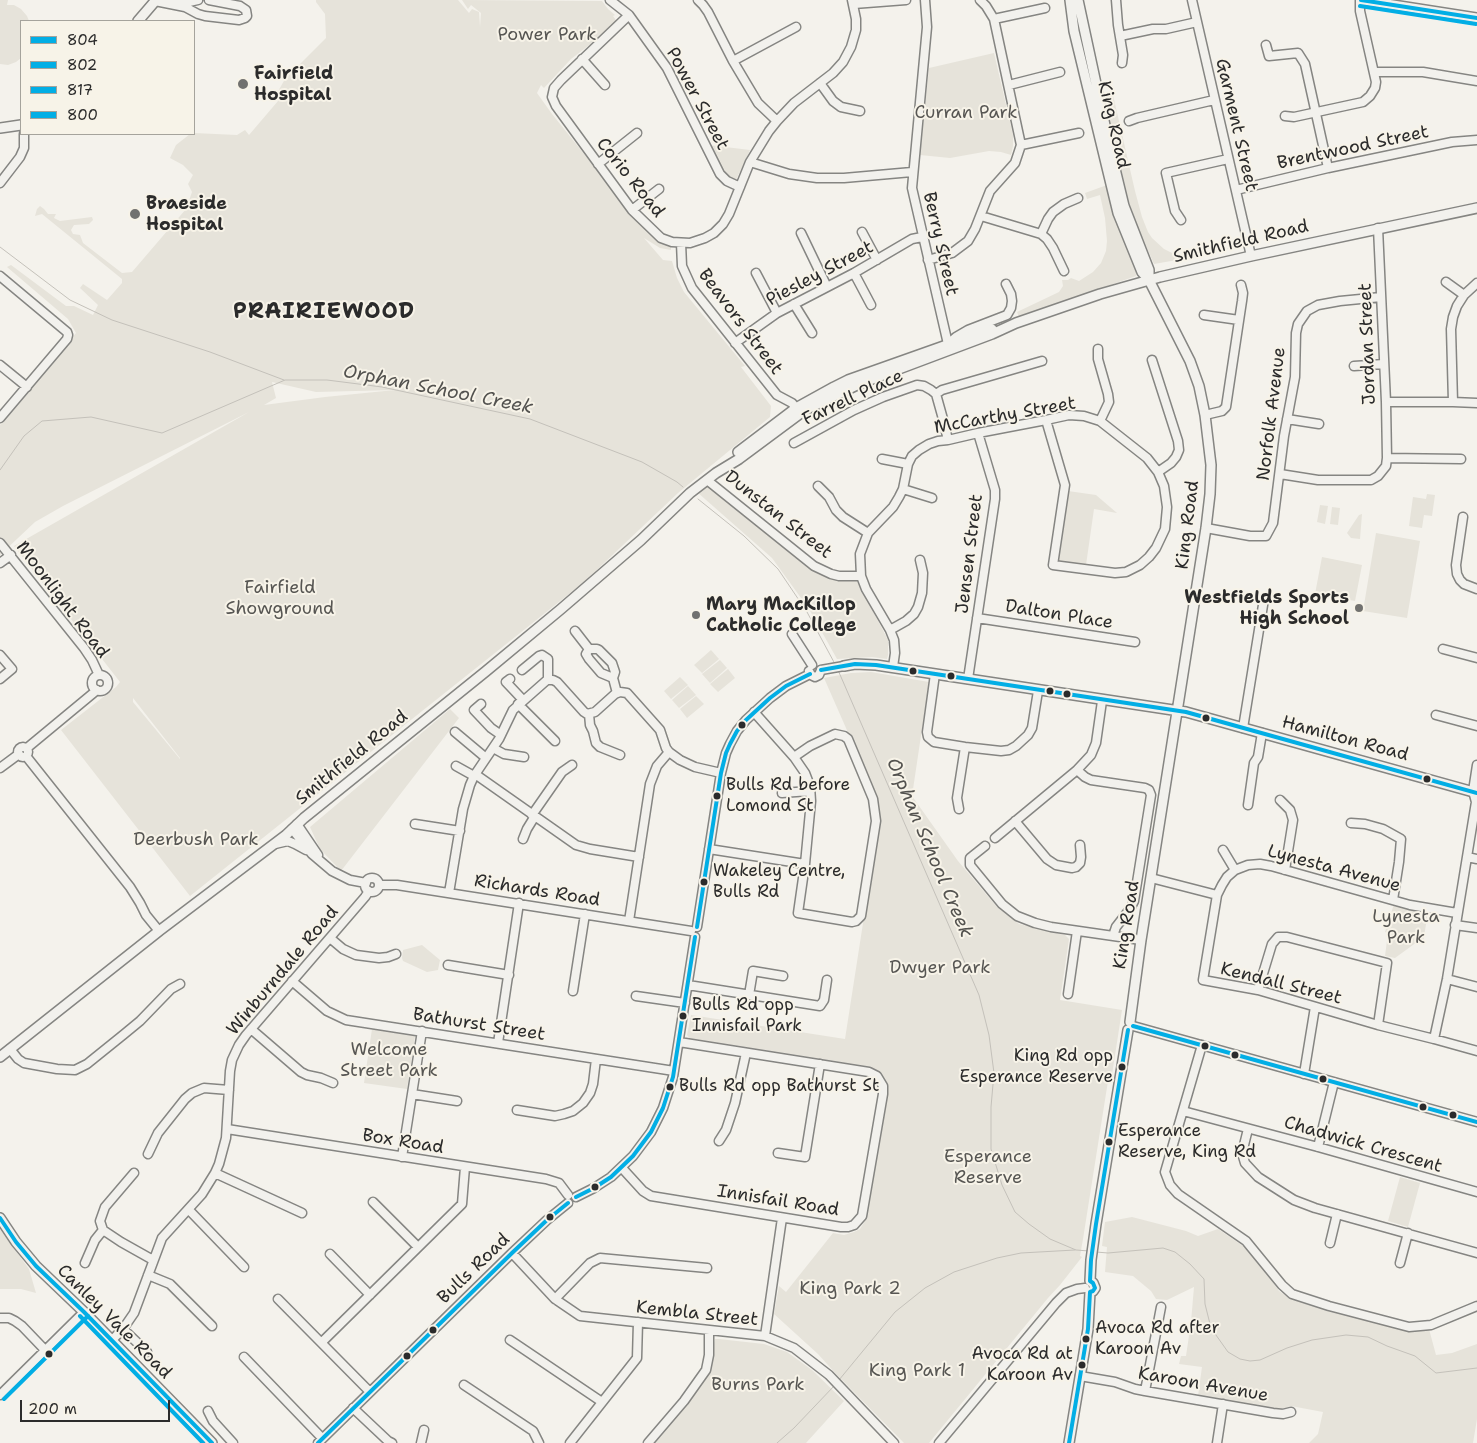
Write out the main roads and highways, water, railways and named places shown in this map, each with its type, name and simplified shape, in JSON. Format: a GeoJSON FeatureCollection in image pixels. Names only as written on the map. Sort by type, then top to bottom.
{"type":"FeatureCollection","features":[{"type":"Feature","properties":{"kind":"main road"},"geometry":{"type":"LineString","coordinates":[[139,20],[156,0]]}},
{"type":"Feature","properties":{"kind":"main road","name":"King Road"},"geometry":{"type":"LineString","coordinates":[[1069,1443],[1088,1330],[1088,1287],[1093,1245],[1130,1026],[1141,940],[1206,528],[1211,465],[1205,415],[1190,362],[1150,280],[1142,272],[1118,213],[1076,41],[1070,0]]}},
{"type":"Feature","properties":{"kind":"main road","name":"King Road"},"geometry":{"type":"LineString","coordinates":[[1078,0],[1124,206],[1149,270],[1150,280]]}},
{"type":"Feature","properties":{"kind":"main road"},"geometry":{"type":"LineString","coordinates":[[1366,0],[1477,18]]}},
{"type":"Feature","properties":{"kind":"main road"},"geometry":{"type":"LineString","coordinates":[[0,128],[20,125]]}},
{"type":"Feature","properties":{"kind":"main road","name":"Smithfield Road"},"geometry":{"type":"LineString","coordinates":[[0,1057],[159,931],[273,845],[561,609],[641,540],[679,502],[748,445],[796,408],[817,395],[848,380],[1009,321],[1100,294],[1251,256],[1477,208]]}},
{"type":"Feature","properties":{"kind":"main road","name":"Smithfield Road"},"geometry":{"type":"LineString","coordinates":[[716,473],[739,459],[805,410],[858,384],[996,333],[1009,321]]}},
{"type":"Feature","properties":{"kind":"main road"},"geometry":{"type":"LineString","coordinates":[[907,366],[944,349],[948,344],[954,345],[982,335],[996,333]]}},
{"type":"Feature","properties":{"kind":"main road"},"geometry":{"type":"LineString","coordinates":[[763,441],[796,408],[802,408],[841,387],[858,384]]}},
{"type":"Feature","properties":{"kind":"main road","name":"Hamilton Road"},"geometry":{"type":"LineString","coordinates":[[844,666],[862,664],[893,667],[1102,701],[1186,712],[1475,792]]}},
{"type":"Feature","properties":{"kind":"main road","name":"Canley Vale Road"},"geometry":{"type":"LineString","coordinates":[[0,1218],[16,1242],[36,1266],[112,1340],[212,1443]]}},
{"type":"Feature","properties":{"kind":"waterway"},"geometry":{"type":"LineString","coordinates":[[0,247],[70,300],[112,320],[210,352],[284,380]]}},
{"type":"Feature","properties":{"kind":"waterway","name":"Orphan School Creek"},"geometry":{"type":"LineString","coordinates":[[0,470],[24,436],[42,421],[91,417],[162,433],[285,380],[327,380],[382,387],[530,419],[642,462],[683,487]]}},
{"type":"Feature","properties":{"kind":"waterway","name":"Orphan School Creek"},"geometry":{"type":"LineString","coordinates":[[698,499],[744,536],[778,569],[807,612],[835,664]]}},
{"type":"Feature","properties":{"kind":"waterway","name":"Orphan School Creek"},"geometry":{"type":"LineString","coordinates":[[838,670],[979,995],[989,1035],[994,1073],[991,1107],[991,1149],[1002,1185],[1015,1212],[1029,1224],[1050,1239],[1076,1250],[1089,1251]]}},
{"type":"Feature","properties":{"kind":"waterway","name":"Orphan School Creek"},"geometry":{"type":"LineString","coordinates":[[1096,1252],[1108,1253],[1163,1248],[1175,1252],[1204,1279],[1205,1304],[1211,1328],[1228,1352],[1240,1359],[1260,1360],[1287,1348],[1312,1340],[1346,1335],[1368,1337],[1415,1356],[1436,1373],[1477,1368]]}},
{"type":"Feature","properties":{"kind":"waterway"},"geometry":{"type":"LineString","coordinates":[[839,1380],[895,1312],[925,1288],[954,1272],[997,1258],[1021,1253],[1075,1250]]}},
{"type":"Feature","properties":{"kind":"waterway"},"geometry":{"type":"LineString","coordinates":[[777,1443],[835,1385]]}},
{"type":"Feature","properties":{"kind":"place","name":"Fairfield Hospital"},"geometry":{"type":"Point","coordinates":[243,84]}},
{"type":"Feature","properties":{"kind":"place","name":"Braeside Hospital"},"geometry":{"type":"Point","coordinates":[135,214]}},
{"type":"Feature","properties":{"kind":"place","name":"Westfields Sports High School"},"geometry":{"type":"Point","coordinates":[1359,608]}},
{"type":"Feature","properties":{"kind":"place","name":"Mary MacKillop Catholic College"},"geometry":{"type":"Point","coordinates":[696,615]}},
{"type":"Feature","properties":{"kind":"place","name":"Bulls Rd before Lomond St"},"geometry":{"type":"Point","coordinates":[717,796]}},
{"type":"Feature","properties":{"kind":"place","name":"Wakeley Centre, Bulls Rd"},"geometry":{"type":"Point","coordinates":[704,882]}},
{"type":"Feature","properties":{"kind":"place","name":"Bulls Rd opp Innisfail Park"},"geometry":{"type":"Point","coordinates":[683,1016]}},
{"type":"Feature","properties":{"kind":"place","name":"King Rd opp Esperance Reserve"},"geometry":{"type":"Point","coordinates":[1122,1067]}},
{"type":"Feature","properties":{"kind":"place","name":"Bulls Rd opp Bathurst St"},"geometry":{"type":"Point","coordinates":[670,1087]}},
{"type":"Feature","properties":{"kind":"place","name":"Esperance Reserve, King Rd"},"geometry":{"type":"Point","coordinates":[1109,1142]}},
{"type":"Feature","properties":{"kind":"place","name":"Avoca Rd after Karoon Av"},"geometry":{"type":"Point","coordinates":[1086,1339]}},
{"type":"Feature","properties":{"kind":"place","name":"Avoca Rd at Karoon Av"},"geometry":{"type":"Point","coordinates":[1082,1365]}},
{"type":"Feature","properties":{"kind":"district","name":"PRAIRIEWOOD"},"geometry":{"type":"Point","coordinates":[324,312]}},
{"type":"Feature","properties":{"kind":"park label","name":"Power Park"},"geometry":{"type":"Point","coordinates":[547,35]}},
{"type":"Feature","properties":{"kind":"park label","name":"Curran Park"},"geometry":{"type":"Point","coordinates":[966,113]}},
{"type":"Feature","properties":{"kind":"park label","name":"Fairfield Showground"},"geometry":{"type":"Point","coordinates":[280,598]}},
{"type":"Feature","properties":{"kind":"park label","name":"Deerbush Park"},"geometry":{"type":"Point","coordinates":[196,840]}},
{"type":"Feature","properties":{"kind":"park label","name":"Lynesta Park"},"geometry":{"type":"Point","coordinates":[1406,928]}},
{"type":"Feature","properties":{"kind":"park label","name":"Dwyer Park"},"geometry":{"type":"Point","coordinates":[940,968]}},
{"type":"Feature","properties":{"kind":"park label","name":"Welcome Street Park"},"geometry":{"type":"Point","coordinates":[389,1060]}},
{"type":"Feature","properties":{"kind":"park label","name":"Esperance Reserve"},"geometry":{"type":"Point","coordinates":[988,1167]}},
{"type":"Feature","properties":{"kind":"park label","name":"King Park 2"},"geometry":{"type":"Point","coordinates":[850,1289]}},
{"type":"Feature","properties":{"kind":"park label","name":"King Park 1"},"geometry":{"type":"Point","coordinates":[917,1371]}},
{"type":"Feature","properties":{"kind":"park label","name":"Burns Park"},"geometry":{"type":"Point","coordinates":[758,1385]}}]}
